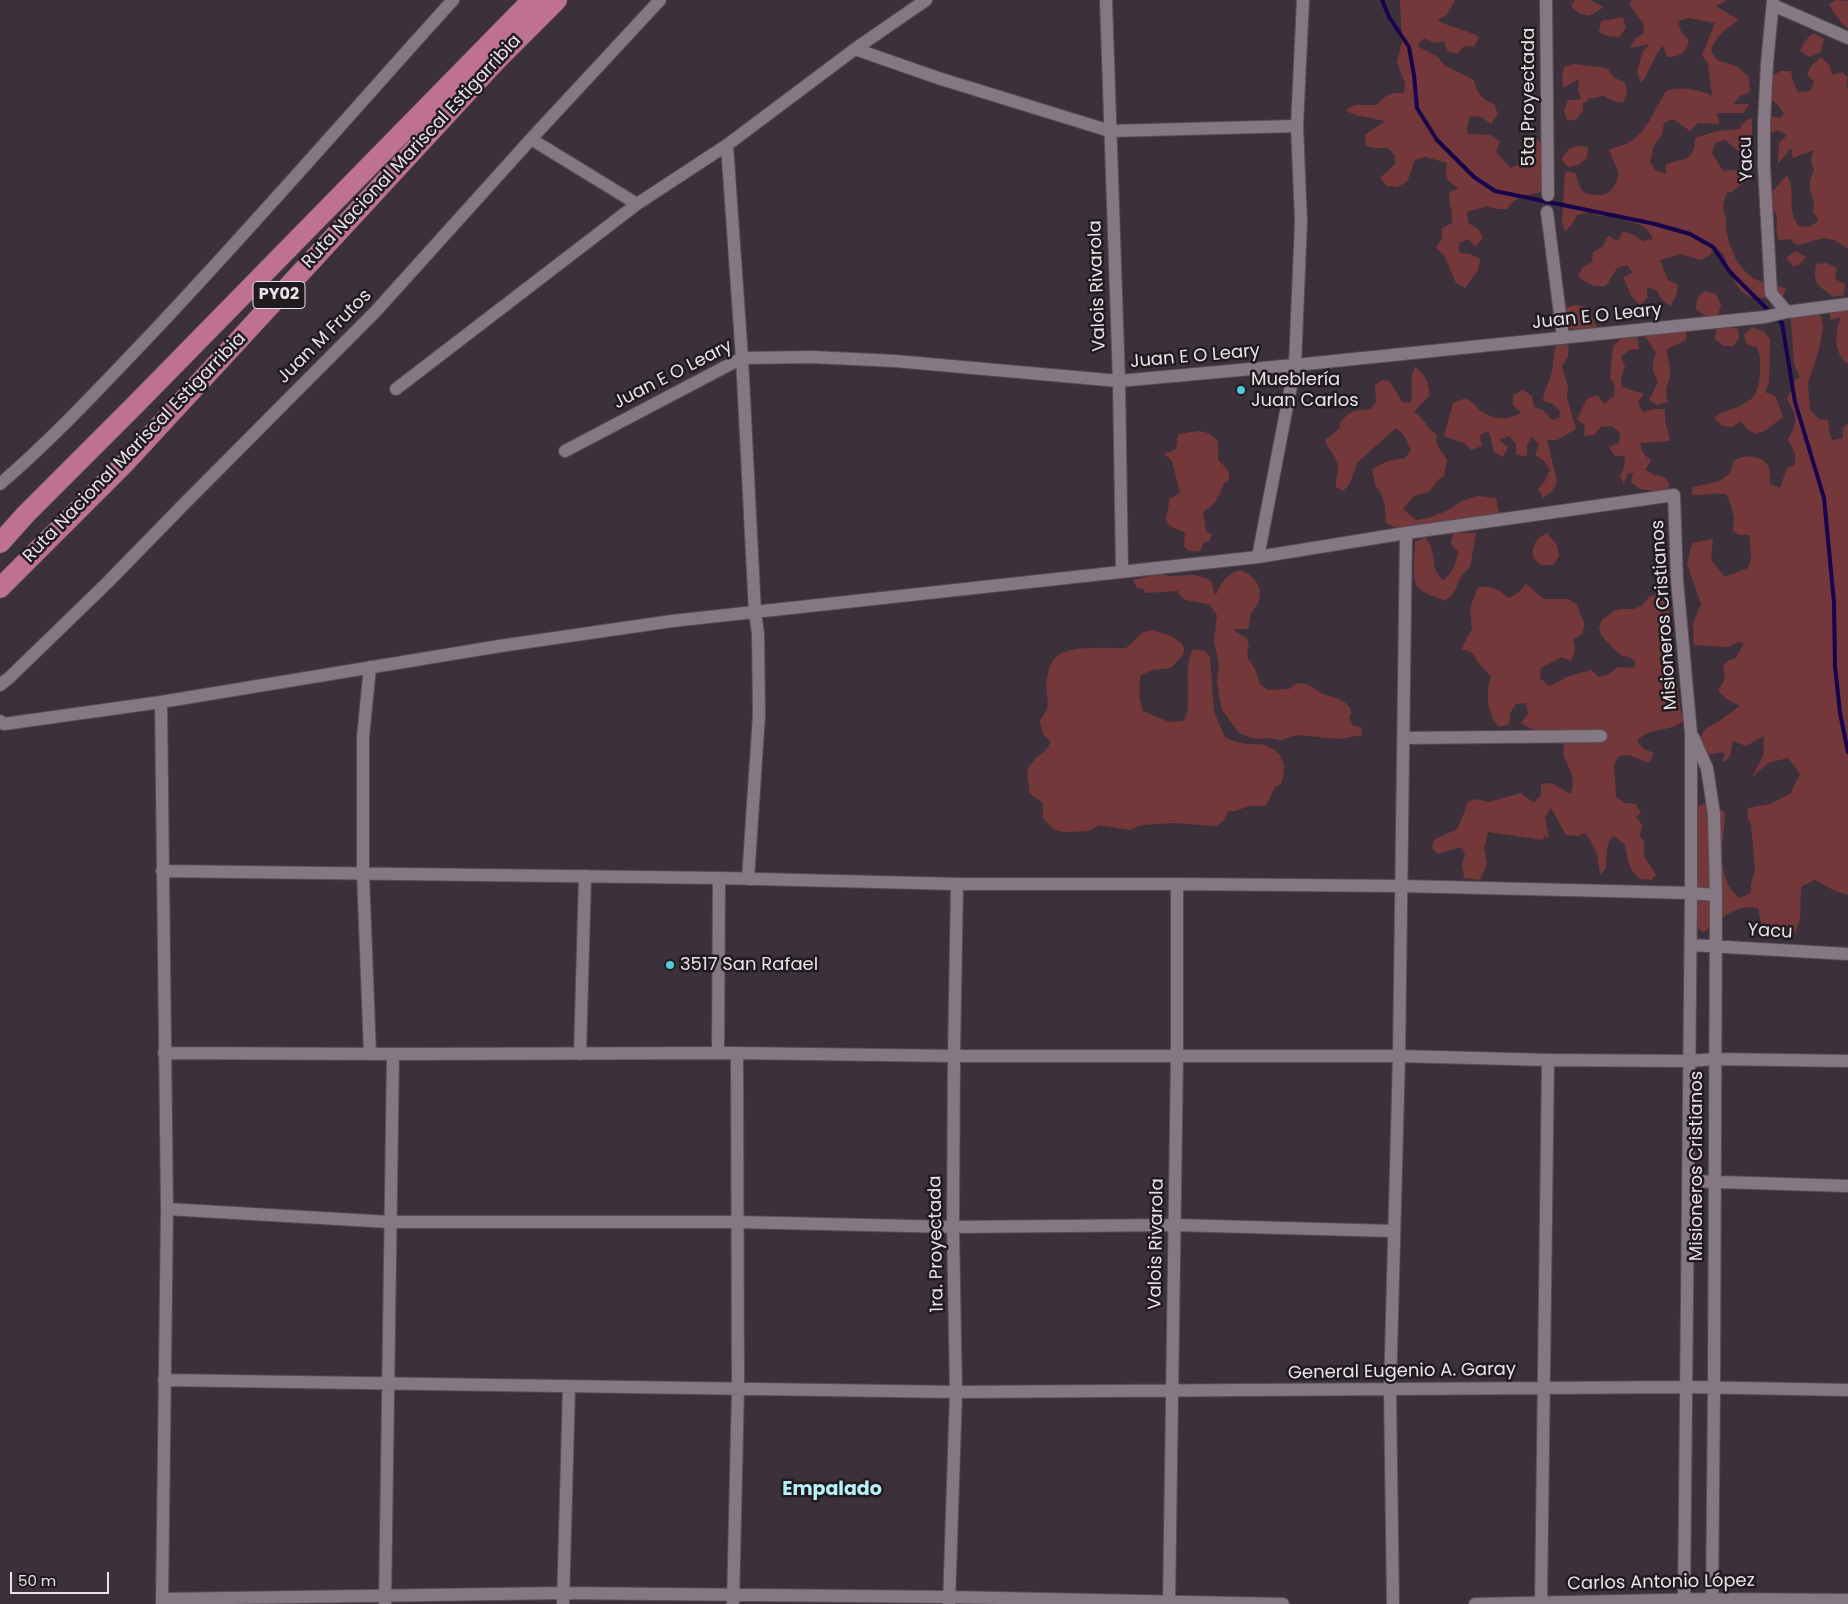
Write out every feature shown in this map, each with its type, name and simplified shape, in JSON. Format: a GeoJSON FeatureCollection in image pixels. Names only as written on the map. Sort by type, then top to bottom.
{"type":"FeatureCollection","features":[{"type":"Feature","properties":{"kind":"highway","name":"Ruta Nacional Mariscal Estigarribia"},"geometry":{"type":"LineString","coordinates":[[0,543],[26,514],[532,0]]}},
{"type":"Feature","properties":{"kind":"highway","name":"Ruta Nacional Mariscal Estigarribia"},"geometry":{"type":"LineString","coordinates":[[0,588],[125,463],[497,60],[556,0]]}},
{"type":"Feature","properties":{"kind":"street"},"geometry":{"type":"LineString","coordinates":[[0,484],[36,453],[200,283],[366,95],[453,0]]}},
{"type":"Feature","properties":{"kind":"street","name":"Juan M Frutos"},"geometry":{"type":"LineString","coordinates":[[0,685],[108,582],[376,311],[531,139],[660,0]]}},
{"type":"Feature","properties":{"kind":"street"},"geometry":{"type":"LineString","coordinates":[[396,389],[637,204],[727,145],[855,49],[926,0]]}},
{"type":"Feature","properties":{"kind":"street","name":"Valois Rivarola"},"geometry":{"type":"LineString","coordinates":[[1106,0],[1119,381],[1122,570]]}},
{"type":"Feature","properties":{"kind":"street"},"geometry":{"type":"LineString","coordinates":[[1258,557],[1295,366],[1301,222],[1298,126],[1304,0]]}},
{"type":"Feature","properties":{"kind":"street","name":"5ta Proyectada"},"geometry":{"type":"LineString","coordinates":[[1546,0],[1548,195]]}},
{"type":"Feature","properties":{"kind":"street"},"geometry":{"type":"LineString","coordinates":[[1774,2],[1848,38]]}},
{"type":"Feature","properties":{"kind":"street","name":"Yacu"},"geometry":{"type":"LineString","coordinates":[[1774,2],[1767,64],[1764,167],[1771,293],[1784,313]]}},
{"type":"Feature","properties":{"kind":"street"},"geometry":{"type":"LineString","coordinates":[[855,49],[938,78],[1110,131],[1298,126]]}},
{"type":"Feature","properties":{"kind":"street"},"geometry":{"type":"LineString","coordinates":[[531,139],[637,204]]}},
{"type":"Feature","properties":{"kind":"street"},"geometry":{"type":"LineString","coordinates":[[727,145],[742,358],[755,612],[758,634],[759,715],[748,878]]}},
{"type":"Feature","properties":{"kind":"street"},"geometry":{"type":"LineString","coordinates":[[1547,212],[1563,338]]}},
{"type":"Feature","properties":{"kind":"street","name":"Juan E O Leary"},"geometry":{"type":"LineString","coordinates":[[564,451],[742,358],[794,357],[895,361],[1119,381],[1295,366],[1765,317],[1848,304]]}},
{"type":"Feature","properties":{"kind":"street","name":"Misioneros Cristianos"},"geometry":{"type":"LineString","coordinates":[[1406,533],[1674,495],[1677,580],[1691,733],[1684,1602]]}},
{"type":"Feature","properties":{"kind":"street"},"geometry":{"type":"LineString","coordinates":[[0,721],[4,724],[161,702],[500,646],[672,621],[1122,570],[1258,557],[1406,533],[1402,886],[1390,1390],[1393,1604]]}},
{"type":"Feature","properties":{"kind":"street"},"geometry":{"type":"LineString","coordinates":[[370,667],[363,737],[362,874],[370,1054]]}},
{"type":"Feature","properties":{"kind":"street"},"geometry":{"type":"LineString","coordinates":[[161,702],[166,1209],[162,1601],[563,1598],[1284,1604]]}},
{"type":"Feature","properties":{"kind":"street","name":"Misioneros Cristianos"},"geometry":{"type":"LineString","coordinates":[[1691,733],[1707,768],[1714,814],[1716,896],[1712,1601]]}},
{"type":"Feature","properties":{"kind":"street"},"geometry":{"type":"LineString","coordinates":[[1403,738],[1601,736]]}},
{"type":"Feature","properties":{"kind":"street"},"geometry":{"type":"LineString","coordinates":[[162,871],[748,878],[957,884],[1402,886],[1691,893],[1716,896]]}},
{"type":"Feature","properties":{"kind":"street"},"geometry":{"type":"LineString","coordinates":[[580,1054],[584,876]]}},
{"type":"Feature","properties":{"kind":"street"},"geometry":{"type":"LineString","coordinates":[[718,1053],[719,878]]}},
{"type":"Feature","properties":{"kind":"street","name":"1ra. Proyectada"},"geometry":{"type":"LineString","coordinates":[[949,1600],[956,1392],[953,1227],[957,884]]}},
{"type":"Feature","properties":{"kind":"street","name":"Valois Rivarola"},"geometry":{"type":"LineString","coordinates":[[1169,1602],[1177,1055],[1176,884]]}},
{"type":"Feature","properties":{"kind":"street","name":"Yacu"},"geometry":{"type":"LineString","coordinates":[[1690,945],[1848,954]]}},
{"type":"Feature","properties":{"kind":"street"},"geometry":{"type":"LineString","coordinates":[[164,1053],[1398,1056],[1548,1060],[1689,1061],[1715,1059],[1848,1061]]}},
{"type":"Feature","properties":{"kind":"street"},"geometry":{"type":"LineString","coordinates":[[733,1599],[738,1388],[737,1053]]}},
{"type":"Feature","properties":{"kind":"street"},"geometry":{"type":"LineString","coordinates":[[385,1599],[393,1054]]}},
{"type":"Feature","properties":{"kind":"street"},"geometry":{"type":"LineString","coordinates":[[1541,1603],[1548,1060]]}},
{"type":"Feature","properties":{"kind":"street"},"geometry":{"type":"LineString","coordinates":[[1688,1181],[1848,1186]]}},
{"type":"Feature","properties":{"kind":"street"},"geometry":{"type":"LineString","coordinates":[[166,1209],[390,1222],[737,1222],[953,1227],[1174,1225],[1393,1231]]}},
{"type":"Feature","properties":{"kind":"street","name":"General Eugenio A. Garay"},"geometry":{"type":"LineString","coordinates":[[164,1380],[388,1385],[956,1392],[1686,1387],[1848,1390]]}},
{"type":"Feature","properties":{"kind":"street"},"geometry":{"type":"LineString","coordinates":[[563,1598],[569,1387]]}},
{"type":"Feature","properties":{"kind":"street","name":"Carlos Antonio López"},"geometry":{"type":"LineString","coordinates":[[1475,1604],[1848,1600]]}},
{"type":"Feature","properties":{"kind":"shaded area"},"geometry":{"type":"Polygon","coordinates":[[[1400,0],[1455,0],[1447,15],[1437,20],[1479,37],[1474,47],[1464,46],[1457,54],[1447,51],[1444,41],[1434,43],[1424,38],[1417,46],[1437,56],[1444,65],[1474,80],[1480,95],[1494,104],[1498,114],[1491,124],[1481,117],[1470,116],[1467,127],[1468,134],[1490,135],[1500,141],[1496,152],[1511,168],[1521,163],[1525,142],[1535,138],[1544,145],[1541,162],[1542,192],[1518,199],[1507,209],[1487,206],[1467,212],[1468,223],[1478,229],[1483,238],[1475,247],[1469,239],[1459,243],[1459,253],[1470,254],[1480,259],[1478,270],[1465,288],[1456,283],[1444,255],[1436,248],[1442,238],[1442,228],[1452,223],[1449,192],[1459,188],[1447,178],[1447,163],[1426,157],[1415,160],[1407,182],[1397,187],[1387,186],[1380,178],[1395,164],[1395,155],[1387,148],[1366,146],[1365,135],[1385,121],[1355,115],[1345,110],[1355,105],[1377,105],[1389,95],[1404,93],[1405,83],[1397,62],[1402,42],[1400,0]]]}},
{"type":"Feature","properties":{"kind":"shaded area"},"geometry":{"type":"Polygon","coordinates":[[[1575,0],[1592,0],[1604,7],[1589,16],[1579,13],[1571,6],[1575,0]]]}},
{"type":"Feature","properties":{"kind":"shaded area"},"geometry":{"type":"Polygon","coordinates":[[[1631,0],[1727,0],[1716,6],[1739,20],[1722,33],[1711,51],[1717,60],[1738,67],[1749,77],[1750,92],[1740,96],[1734,104],[1749,104],[1744,113],[1717,113],[1719,124],[1698,123],[1690,131],[1673,119],[1664,123],[1662,135],[1654,145],[1650,162],[1656,171],[1666,174],[1666,164],[1688,158],[1694,149],[1695,138],[1717,131],[1739,129],[1746,120],[1752,118],[1750,142],[1741,153],[1725,140],[1715,143],[1712,153],[1723,171],[1749,169],[1748,179],[1732,192],[1727,193],[1724,202],[1723,207],[1729,242],[1736,259],[1753,278],[1786,289],[1782,299],[1749,297],[1741,291],[1723,254],[1715,246],[1710,255],[1701,260],[1681,254],[1660,260],[1668,280],[1678,285],[1676,296],[1670,306],[1662,300],[1657,291],[1647,287],[1647,298],[1640,305],[1632,297],[1623,277],[1633,273],[1627,265],[1617,268],[1606,286],[1591,285],[1584,282],[1578,276],[1583,267],[1592,262],[1593,252],[1602,247],[1608,236],[1618,241],[1623,231],[1643,241],[1653,239],[1648,230],[1639,224],[1588,212],[1577,215],[1565,232],[1562,222],[1565,171],[1576,173],[1578,184],[1584,193],[1603,195],[1611,191],[1619,174],[1609,150],[1628,143],[1641,133],[1666,91],[1689,89],[1712,96],[1708,64],[1702,55],[1715,23],[1688,18],[1678,21],[1681,32],[1689,40],[1686,48],[1679,55],[1667,57],[1663,46],[1641,83],[1637,72],[1643,51],[1650,44],[1630,48],[1635,39],[1644,33],[1643,23],[1630,5],[1631,0]]]}},
{"type":"Feature","properties":{"kind":"shaded area"},"geometry":{"type":"Polygon","coordinates":[[[1835,0],[1848,1],[1848,29],[1829,5],[1835,0]]]}},
{"type":"Feature","properties":{"kind":"shaded area"},"geometry":{"type":"Polygon","coordinates":[[[1623,17],[1626,28],[1619,37],[1608,36],[1599,32],[1601,21],[1623,17]]]}},
{"type":"Feature","properties":{"kind":"shaded area"},"geometry":{"type":"Polygon","coordinates":[[[1813,33],[1824,39],[1820,53],[1810,57],[1800,51],[1805,41],[1813,33]]]}},
{"type":"Feature","properties":{"kind":"shaded area"},"geometry":{"type":"Polygon","coordinates":[[[1821,57],[1829,65],[1833,75],[1843,72],[1848,78],[1846,88],[1848,87],[1848,249],[1840,243],[1823,238],[1797,245],[1789,239],[1779,240],[1776,215],[1768,201],[1772,192],[1787,175],[1791,188],[1793,213],[1799,226],[1810,227],[1819,220],[1813,212],[1814,200],[1810,191],[1810,180],[1814,170],[1811,160],[1813,150],[1793,158],[1791,148],[1778,164],[1779,143],[1787,135],[1777,130],[1772,133],[1766,115],[1780,118],[1784,114],[1770,98],[1773,88],[1771,77],[1780,71],[1791,71],[1793,82],[1798,92],[1810,91],[1814,82],[1807,74],[1812,65],[1821,57]]]}},
{"type":"Feature","properties":{"kind":"shaded area"},"geometry":{"type":"Polygon","coordinates":[[[1574,64],[1607,68],[1614,78],[1625,82],[1627,93],[1623,103],[1613,101],[1604,96],[1587,99],[1588,101],[1583,103],[1583,110],[1577,119],[1567,121],[1564,110],[1568,100],[1579,100],[1581,97],[1578,90],[1579,79],[1563,88],[1562,77],[1564,67],[1574,64]]]}},
{"type":"Feature","properties":{"kind":"shaded area"},"geometry":{"type":"Polygon","coordinates":[[[1577,146],[1588,147],[1587,158],[1578,165],[1568,167],[1561,159],[1568,150],[1577,146]]]}},
{"type":"Feature","properties":{"kind":"shaded area"},"geometry":{"type":"Polygon","coordinates":[[[1796,251],[1806,257],[1799,265],[1793,266],[1786,258],[1796,251]]]}},
{"type":"Feature","properties":{"kind":"shaded area"},"geometry":{"type":"Polygon","coordinates":[[[1827,263],[1837,268],[1835,279],[1845,284],[1844,295],[1834,297],[1818,284],[1815,276],[1816,264],[1827,263]]]}},
{"type":"Feature","properties":{"kind":"shaded area"},"geometry":{"type":"Polygon","coordinates":[[[1704,291],[1716,294],[1721,305],[1718,315],[1708,317],[1696,310],[1697,299],[1704,291]]]}},
{"type":"Feature","properties":{"kind":"shaded area"},"geometry":{"type":"Polygon","coordinates":[[[1575,305],[1587,307],[1597,327],[1578,330],[1568,328],[1564,308],[1575,305]]]}},
{"type":"Feature","properties":{"kind":"shaded area"},"geometry":{"type":"Polygon","coordinates":[[[1848,306],[1848,364],[1838,349],[1837,330],[1841,317],[1830,320],[1830,309],[1848,306]]]}},
{"type":"Feature","properties":{"kind":"shaded area"},"geometry":{"type":"Polygon","coordinates":[[[1812,309],[1821,316],[1823,327],[1819,350],[1808,383],[1810,410],[1819,419],[1828,420],[1832,440],[1843,438],[1843,428],[1848,423],[1848,895],[1833,890],[1815,880],[1802,886],[1800,921],[1798,927],[1789,938],[1762,929],[1758,908],[1750,907],[1735,910],[1704,932],[1698,929],[1694,916],[1696,873],[1685,831],[1689,816],[1696,808],[1705,804],[1711,804],[1725,813],[1722,847],[1724,870],[1732,890],[1740,898],[1751,893],[1751,884],[1755,870],[1751,825],[1747,816],[1748,808],[1770,804],[1790,794],[1800,774],[1788,758],[1768,763],[1752,777],[1763,756],[1764,736],[1746,746],[1733,741],[1730,756],[1725,761],[1722,761],[1725,755],[1722,752],[1705,755],[1695,748],[1705,729],[1740,706],[1728,700],[1718,691],[1725,679],[1723,665],[1729,660],[1736,658],[1744,643],[1739,642],[1728,647],[1694,645],[1693,623],[1701,604],[1687,564],[1692,543],[1713,539],[1711,560],[1725,577],[1748,568],[1751,555],[1750,535],[1739,535],[1733,531],[1734,517],[1729,499],[1725,494],[1691,494],[1693,487],[1713,483],[1724,478],[1731,469],[1733,462],[1747,457],[1758,458],[1766,463],[1770,470],[1770,484],[1780,488],[1787,468],[1794,465],[1795,458],[1788,440],[1794,427],[1795,415],[1787,399],[1796,379],[1800,378],[1794,364],[1792,310],[1812,309]]]}},
{"type":"Feature","properties":{"kind":"shaded area"},"geometry":{"type":"Polygon","coordinates":[[[1727,327],[1738,329],[1739,337],[1734,346],[1724,346],[1715,339],[1716,329],[1727,327]]]}},
{"type":"Feature","properties":{"kind":"shaded area"},"geometry":{"type":"Polygon","coordinates":[[[1752,327],[1763,331],[1770,339],[1769,382],[1765,392],[1775,396],[1783,417],[1766,430],[1756,434],[1747,429],[1740,421],[1732,427],[1722,426],[1714,418],[1722,412],[1747,402],[1756,391],[1760,373],[1759,353],[1757,347],[1746,344],[1744,334],[1752,327]]]}},
{"type":"Feature","properties":{"kind":"shaded area"},"geometry":{"type":"Polygon","coordinates":[[[1631,330],[1638,339],[1639,349],[1629,350],[1621,357],[1625,367],[1621,377],[1622,387],[1644,394],[1638,402],[1643,412],[1665,409],[1665,420],[1670,441],[1640,443],[1643,453],[1651,461],[1645,470],[1654,475],[1665,477],[1670,486],[1661,492],[1640,489],[1631,482],[1633,472],[1627,474],[1624,485],[1620,476],[1624,467],[1625,456],[1615,456],[1609,447],[1619,443],[1620,433],[1612,426],[1601,427],[1594,435],[1584,436],[1585,426],[1577,419],[1587,399],[1597,395],[1604,404],[1614,396],[1615,386],[1610,378],[1613,346],[1631,330]]]}},
{"type":"Feature","properties":{"kind":"shaded area"},"geometry":{"type":"Polygon","coordinates":[[[1686,330],[1686,340],[1667,349],[1670,370],[1666,392],[1668,402],[1658,405],[1649,400],[1658,382],[1653,368],[1656,353],[1644,335],[1686,330]]]}},
{"type":"Feature","properties":{"kind":"shaded area"},"geometry":{"type":"Polygon","coordinates":[[[1560,340],[1569,346],[1568,356],[1562,367],[1568,387],[1567,398],[1576,429],[1557,440],[1547,440],[1557,481],[1553,491],[1543,498],[1538,489],[1545,481],[1550,470],[1544,461],[1535,455],[1539,444],[1532,437],[1527,445],[1527,456],[1516,455],[1516,444],[1509,436],[1499,440],[1508,447],[1503,457],[1494,452],[1489,431],[1480,435],[1482,446],[1471,450],[1464,443],[1444,436],[1453,403],[1463,399],[1471,401],[1490,416],[1505,418],[1521,413],[1513,405],[1513,395],[1523,390],[1532,396],[1534,407],[1544,411],[1552,420],[1559,418],[1560,411],[1553,404],[1543,401],[1551,375],[1554,352],[1560,340]]]}},
{"type":"Feature","properties":{"kind":"shaded area"},"geometry":{"type":"Polygon","coordinates":[[[1415,367],[1426,380],[1429,387],[1429,396],[1414,412],[1437,435],[1436,443],[1447,460],[1444,476],[1439,479],[1429,492],[1414,496],[1403,509],[1416,520],[1432,517],[1462,501],[1478,496],[1496,498],[1499,514],[1434,526],[1417,525],[1401,530],[1386,523],[1385,506],[1380,491],[1375,485],[1372,469],[1388,461],[1405,458],[1411,450],[1403,434],[1396,428],[1358,462],[1349,485],[1343,491],[1336,487],[1338,466],[1325,440],[1339,429],[1341,421],[1347,415],[1354,411],[1371,409],[1376,402],[1375,385],[1382,380],[1390,382],[1403,403],[1411,402],[1413,371],[1415,367]]]}},
{"type":"Feature","properties":{"kind":"shaded area"},"geometry":{"type":"Polygon","coordinates":[[[1199,431],[1208,433],[1218,441],[1218,460],[1227,470],[1229,478],[1224,483],[1214,503],[1203,512],[1206,532],[1212,534],[1209,542],[1204,542],[1200,551],[1193,551],[1184,546],[1184,532],[1167,523],[1166,520],[1169,499],[1180,493],[1172,461],[1164,454],[1176,449],[1178,434],[1199,431]]]}},
{"type":"Feature","properties":{"kind":"shaded area"},"geometry":{"type":"Polygon","coordinates":[[[1453,533],[1476,533],[1470,568],[1462,576],[1454,592],[1445,601],[1426,593],[1417,586],[1414,571],[1415,542],[1425,537],[1431,547],[1435,569],[1444,580],[1452,571],[1458,552],[1451,544],[1453,533]]]}},
{"type":"Feature","properties":{"kind":"shaded area"},"geometry":{"type":"Polygon","coordinates":[[[1547,533],[1557,545],[1559,556],[1553,565],[1541,565],[1533,558],[1533,549],[1535,543],[1547,533]]]}},
{"type":"Feature","properties":{"kind":"shaded area"},"geometry":{"type":"Polygon","coordinates":[[[1240,570],[1256,581],[1260,595],[1251,614],[1248,629],[1234,629],[1234,631],[1247,638],[1249,646],[1247,651],[1248,659],[1255,669],[1260,684],[1268,690],[1289,689],[1297,683],[1304,684],[1342,701],[1350,708],[1351,713],[1349,717],[1353,726],[1361,727],[1362,735],[1339,739],[1298,735],[1281,740],[1255,739],[1239,733],[1222,710],[1220,701],[1217,681],[1219,665],[1214,641],[1217,615],[1209,604],[1185,600],[1178,591],[1145,593],[1144,589],[1137,588],[1133,580],[1160,574],[1169,576],[1195,575],[1212,582],[1216,595],[1225,579],[1232,573],[1240,570]]]}},
{"type":"Feature","properties":{"kind":"shaded area"},"geometry":{"type":"Polygon","coordinates":[[[1526,584],[1544,599],[1567,599],[1577,604],[1585,624],[1582,634],[1573,640],[1575,650],[1571,661],[1562,657],[1541,668],[1540,678],[1549,686],[1569,676],[1591,670],[1599,677],[1609,674],[1618,667],[1634,668],[1635,661],[1629,657],[1622,656],[1601,635],[1599,627],[1602,620],[1614,611],[1634,609],[1641,606],[1650,596],[1657,595],[1668,604],[1669,618],[1661,638],[1667,659],[1666,664],[1674,668],[1680,708],[1684,721],[1672,727],[1648,733],[1637,741],[1644,749],[1654,753],[1649,763],[1629,755],[1619,756],[1614,765],[1616,797],[1625,803],[1636,804],[1641,814],[1636,816],[1642,825],[1640,836],[1644,842],[1644,856],[1656,875],[1651,880],[1640,879],[1636,876],[1629,864],[1625,845],[1614,836],[1608,846],[1606,869],[1600,874],[1597,854],[1586,833],[1577,836],[1566,835],[1551,808],[1545,817],[1549,838],[1544,836],[1543,840],[1488,832],[1484,848],[1487,864],[1480,880],[1464,878],[1462,863],[1465,855],[1461,847],[1437,854],[1432,848],[1434,840],[1457,829],[1467,803],[1474,799],[1489,802],[1521,793],[1534,803],[1541,795],[1541,784],[1551,783],[1571,794],[1572,774],[1563,755],[1564,744],[1562,734],[1535,730],[1521,723],[1528,714],[1526,703],[1516,704],[1510,713],[1509,724],[1499,727],[1492,716],[1488,703],[1491,677],[1472,652],[1461,649],[1472,629],[1470,608],[1478,587],[1495,589],[1508,598],[1518,593],[1526,584]]]}},
{"type":"Feature","properties":{"kind":"shaded area"},"geometry":{"type":"Polygon","coordinates":[[[1153,630],[1171,636],[1182,644],[1184,649],[1183,655],[1171,668],[1152,670],[1141,675],[1139,693],[1143,711],[1169,722],[1183,721],[1188,707],[1188,667],[1190,657],[1193,649],[1205,651],[1210,657],[1214,712],[1225,737],[1242,743],[1265,745],[1278,753],[1284,767],[1281,784],[1275,787],[1266,806],[1248,806],[1236,811],[1228,811],[1225,819],[1217,826],[1173,823],[1141,825],[1130,830],[1099,825],[1089,831],[1065,832],[1054,830],[1043,818],[1041,801],[1030,794],[1027,773],[1028,768],[1051,742],[1043,734],[1040,722],[1047,709],[1047,681],[1051,663],[1063,652],[1071,650],[1126,648],[1143,632],[1153,630]]]}},
{"type":"Feature","properties":{"kind":"waterway"},"geometry":{"type":"LineString","coordinates":[[1382,0],[1389,17],[1409,47],[1417,108],[1437,140],[1474,177],[1495,191],[1655,224],[1690,234],[1713,247],[1730,272],[1770,312]]}},
{"type":"Feature","properties":{"kind":"waterway"},"geometry":{"type":"LineString","coordinates":[[1776,317],[1782,323],[1795,402],[1824,498],[1834,602],[1835,666],[1840,713],[1848,752]]}},
{"type":"Feature","properties":{"kind":"place","name":"Mueblería Juan Carlos"},"geometry":{"type":"Point","coordinates":[1241,390]}},
{"type":"Feature","properties":{"kind":"place","name":"3517 San Rafael"},"geometry":{"type":"Point","coordinates":[670,965]}},
{"type":"Feature","properties":{"kind":"district","name":"Empalado"},"geometry":{"type":"Point","coordinates":[832,1490]}}]}
